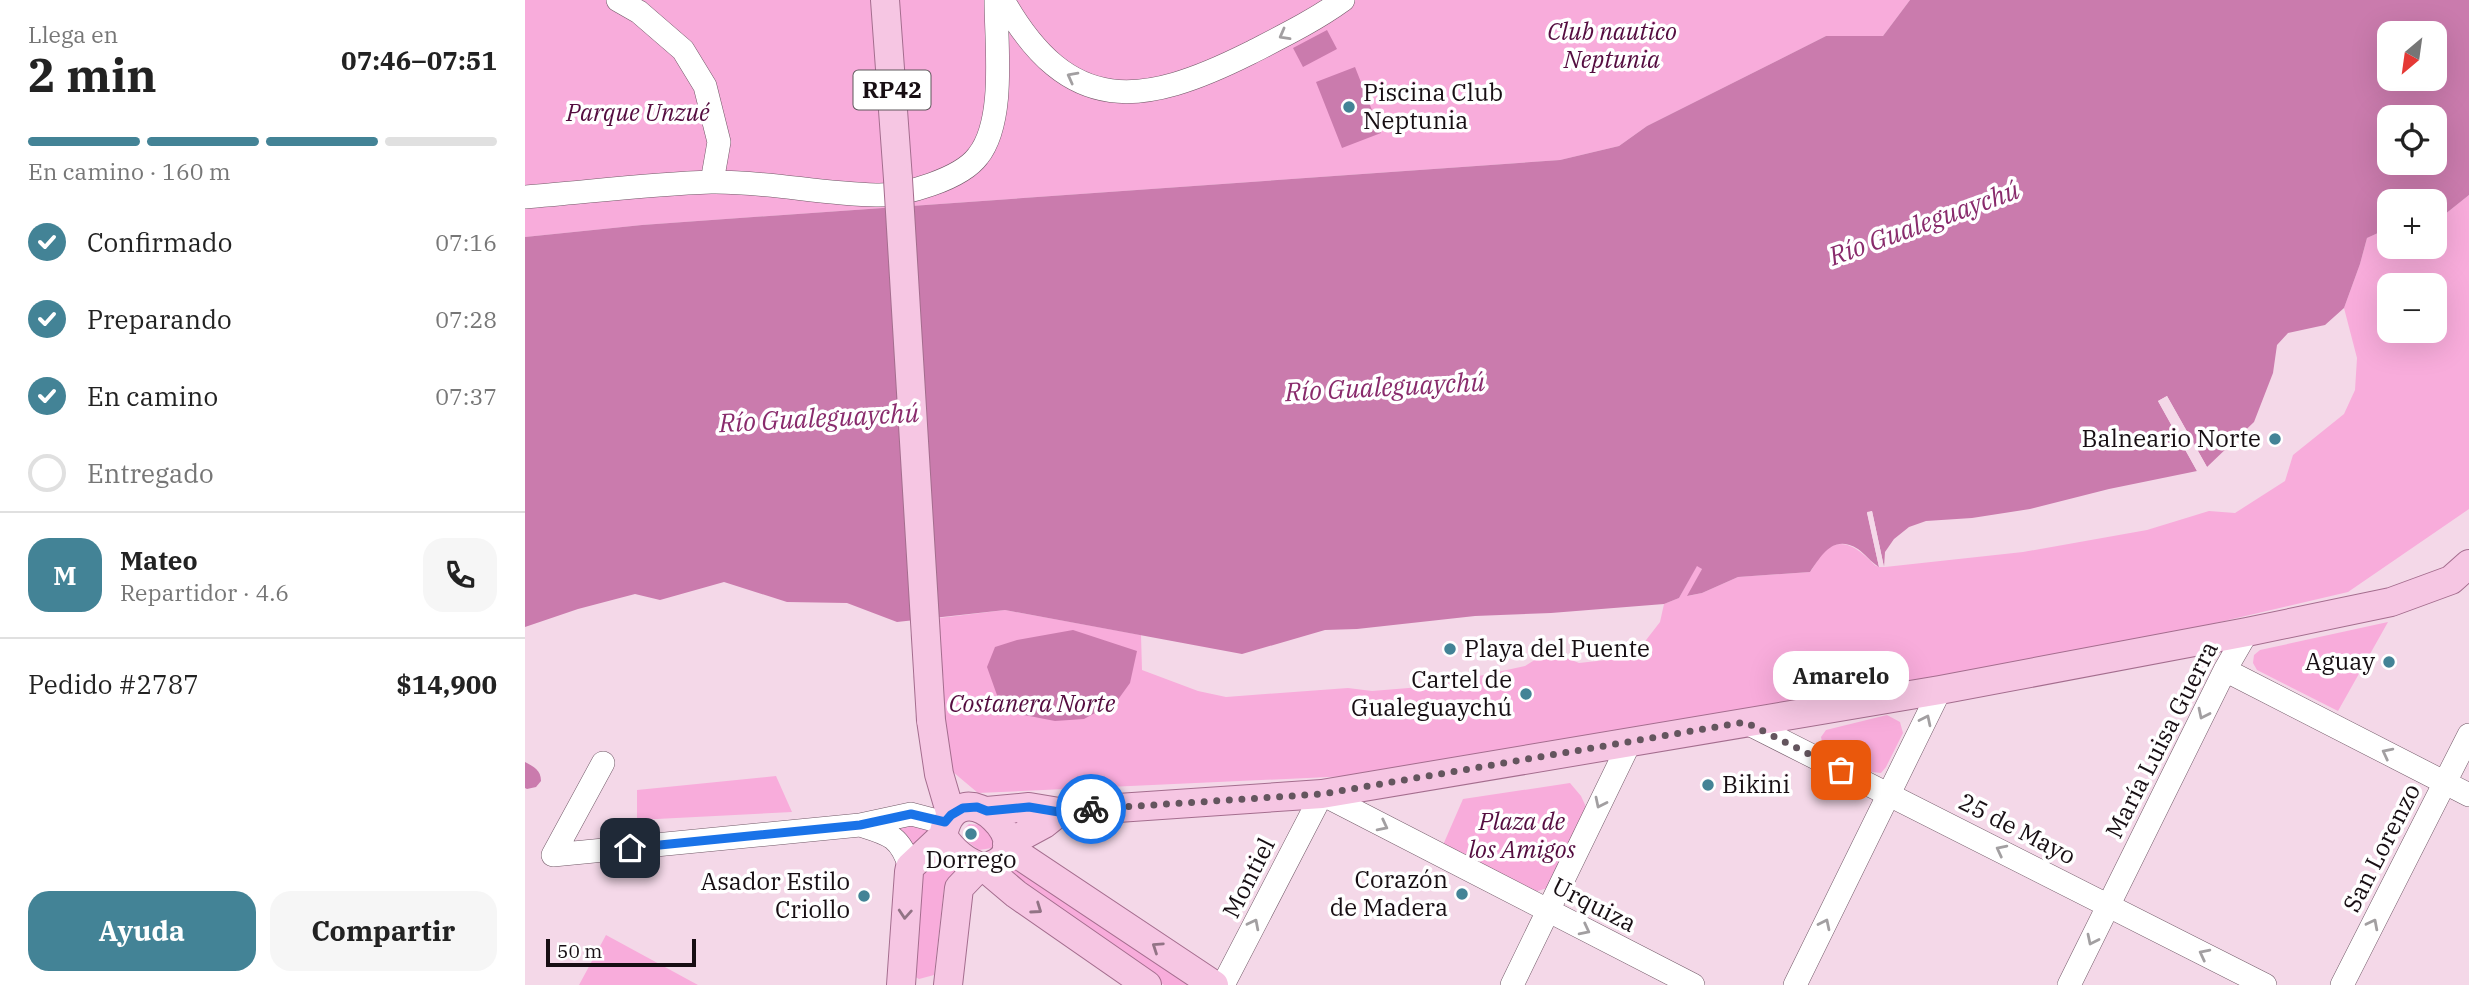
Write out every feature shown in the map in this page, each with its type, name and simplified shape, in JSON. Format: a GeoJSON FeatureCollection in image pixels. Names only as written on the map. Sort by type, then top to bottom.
{"type":"FeatureCollection","features":[{"type":"Feature","properties":{"kind":"main road","name":"RP42"},"geometry":{"type":"LineString","coordinates":[[885,0],[931,720],[946,824]]}},
{"type":"Feature","properties":{"kind":"main road"},"geometry":{"type":"LineString","coordinates":[[987,811],[1029,807],[1059,812],[1322,794],[1940,690],[2246,632],[2391,602],[2463,574]]}},
{"type":"Feature","properties":{"kind":"main road"},"geometry":{"type":"LineString","coordinates":[[901,985],[910,867],[963,808],[977,807],[987,811],[1001,823],[1007,846],[1004,858],[994,865],[982,866],[959,888],[948,985]]}},
{"type":"Feature","properties":{"kind":"main road"},"geometry":{"type":"LineString","coordinates":[[1007,846],[1059,812]]}},
{"type":"Feature","properties":{"kind":"main road"},"geometry":{"type":"LineString","coordinates":[[946,824],[958,854],[982,866],[1016,894],[1147,985]]}},
{"type":"Feature","properties":{"kind":"main road"},"geometry":{"type":"LineString","coordinates":[[1007,846],[1214,985]]}},
{"type":"Feature","properties":{"kind":"street"},"geometry":{"type":"LineString","coordinates":[[618,0],[639,12],[683,50],[705,86],[719,142],[712,182]]}},
{"type":"Feature","properties":{"kind":"street"},"geometry":{"type":"LineString","coordinates":[[525,197],[712,182],[879,195],[937,184],[966,169],[989,139],[996,104],[996,0]]}},
{"type":"Feature","properties":{"kind":"street"},"geometry":{"type":"LineString","coordinates":[[1003,0],[1026,36],[1043,56],[1066,75],[1095,88],[1125,93],[1154,91],[1193,80],[1291,31],[1343,0]]}},
{"type":"Feature","properties":{"kind":"street"},"geometry":{"type":"LineString","coordinates":[[996,62],[1010,40],[1018,35],[1026,36]]}},
{"type":"Feature","properties":{"kind":"street","name":"María Luisa Guerra"},"geometry":{"type":"LineString","coordinates":[[2069,985],[2246,632]]}},
{"type":"Feature","properties":{"kind":"street"},"geometry":{"type":"LineString","coordinates":[[2225,670],[2469,795]]}},
{"type":"Feature","properties":{"kind":"street"},"geometry":{"type":"LineString","coordinates":[[1795,985],[1940,690]]}},
{"type":"Feature","properties":{"kind":"street","name":"25 de Mayo"},"geometry":{"type":"LineString","coordinates":[[1745,722],[2265,985]]}},
{"type":"Feature","properties":{"kind":"street","name":"San Lorenzo"},"geometry":{"type":"LineString","coordinates":[[2342,985],[2469,735]]}},
{"type":"Feature","properties":{"kind":"street"},"geometry":{"type":"LineString","coordinates":[[1512,985],[1630,742]]}},
{"type":"Feature","properties":{"kind":"street"},"geometry":{"type":"LineString","coordinates":[[603,763],[553,855],[860,825],[911,814],[946,824]]}},
{"type":"Feature","properties":{"kind":"street","name":"Urquiza"},"geometry":{"type":"LineString","coordinates":[[1322,794],[1693,985]]}},
{"type":"Feature","properties":{"kind":"street","name":"Montiel"},"geometry":{"type":"LineString","coordinates":[[1223,985],[1322,794]]}},
{"type":"Feature","properties":{"kind":"street"},"geometry":{"type":"LineString","coordinates":[[860,825],[885,832],[896,839],[905,852],[910,867]]}},
{"type":"Feature","properties":{"kind":"green space","name":"Parque Unzué"},"geometry":{"type":"Polygon","coordinates":[[[525,0],[1910,0],[1883,36],[1826,36],[1647,126],[1619,146],[1560,160],[642,225],[525,237],[525,0]]]}},
{"type":"Feature","properties":{"kind":"green space","name":"Costanera Norte"},"geometry":{"type":"Polygon","coordinates":[[[2469,195],[2469,509],[2348,592],[2122,645],[1350,776],[978,793],[953,772],[946,735],[939,618],[1005,610],[1141,635],[1142,670],[1198,691],[1226,697],[1348,688],[1372,691],[1433,686],[1525,666],[1549,651],[1579,663],[1633,657],[1660,622],[1664,604],[1679,598],[1697,565],[1702,569],[1688,596],[1702,593],[1738,577],[1810,572],[1824,551],[1834,545],[1854,548],[1876,566],[1885,567],[2023,552],[2147,530],[2209,511],[2235,513],[2285,481],[2293,455],[2344,414],[2355,390],[2357,358],[2344,308],[2367,238],[2377,233],[2377,259],[2447,259],[2447,213],[2469,195]]]}},
{"type":"Feature","properties":{"kind":"green space"},"geometry":{"type":"Polygon","coordinates":[[[2388,622],[2338,711],[2257,670],[2253,663],[2254,655],[2260,650],[2388,622]]]}},
{"type":"Feature","properties":{"kind":"green space"},"geometry":{"type":"Polygon","coordinates":[[[1887,715],[1900,722],[1903,733],[1881,773],[1872,772],[1823,746],[1821,737],[1826,730],[1887,715]]]}},
{"type":"Feature","properties":{"kind":"green space"},"geometry":{"type":"Polygon","coordinates":[[[776,776],[792,812],[637,820],[637,790],[776,776]]]}},
{"type":"Feature","properties":{"kind":"green space","name":"Plaza de los Amigos"},"geometry":{"type":"Polygon","coordinates":[[[1570,783],[1587,809],[1547,888],[1535,892],[1443,845],[1463,799],[1570,783]]]}},
{"type":"Feature","properties":{"kind":"green space"},"geometry":{"type":"Polygon","coordinates":[[[926,822],[930,835],[910,850],[893,826],[926,822]]]}},
{"type":"Feature","properties":{"kind":"green space"},"geometry":{"type":"Polygon","coordinates":[[[969,824],[983,825],[995,840],[992,848],[979,850],[968,842],[964,832],[969,824]]]}},
{"type":"Feature","properties":{"kind":"green space"},"geometry":{"type":"Polygon","coordinates":[[[941,847],[962,867],[944,888],[934,975],[919,979],[907,972],[915,878],[941,847]]]}},
{"type":"Feature","properties":{"kind":"green space"},"geometry":{"type":"Polygon","coordinates":[[[1016,861],[1191,985],[1164,985],[1007,874],[1016,861]]]}},
{"type":"Feature","properties":{"kind":"green space"},"geometry":{"type":"Polygon","coordinates":[[[606,935],[698,985],[579,985],[606,935]]]}},
{"type":"Feature","properties":{"kind":"water","name":"Río Gualeguaychú"},"geometry":{"type":"Polygon","coordinates":[[[1910,0],[2469,0],[2469,195],[2447,213],[2447,189],[2377,189],[2377,233],[2367,238],[2344,308],[2325,325],[2288,333],[2277,345],[2273,373],[2254,422],[2207,467],[2167,396],[2158,401],[2197,471],[2030,509],[1972,518],[1926,521],[1909,527],[1894,539],[1885,552],[1884,567],[1872,511],[1867,513],[1879,567],[1858,549],[1842,544],[1829,548],[1810,572],[1738,577],[1702,593],[1687,596],[1702,569],[1697,566],[1679,598],[1664,604],[1475,616],[1325,630],[1242,654],[1005,610],[897,622],[847,603],[787,602],[724,582],[660,600],[635,594],[525,627],[525,237],[642,225],[1560,160],[1619,146],[1647,126],[1826,36],[1883,36],[1910,0]]]}},
{"type":"Feature","properties":{"kind":"water"},"geometry":{"type":"Polygon","coordinates":[[[1327,30],[1337,49],[1303,67],[1293,48],[1327,30]]]}},
{"type":"Feature","properties":{"kind":"water","name":"Piscina Club Neptunia"},"geometry":{"type":"Polygon","coordinates":[[[1355,67],[1381,133],[1342,148],[1316,82],[1355,67]]]}},
{"type":"Feature","properties":{"kind":"water"},"geometry":{"type":"Polygon","coordinates":[[[1073,630],[1137,651],[1130,683],[1117,701],[1084,719],[1055,721],[1024,715],[998,698],[987,667],[995,647],[1017,640],[1073,630]]]}},
{"type":"Feature","properties":{"kind":"water"},"geometry":{"type":"Polygon","coordinates":[[[525,762],[540,774],[541,781],[536,787],[525,788],[525,762]]]}},
{"type":"Feature","properties":{"kind":"pier"},"geometry":{"type":"Polygon","coordinates":[[[2167,396],[2207,467],[2204,469],[2166,400],[2163,402],[2200,470],[2197,471],[2158,401],[2167,396]]]}},
{"type":"Feature","properties":{"kind":"pier"},"geometry":{"type":"Polygon","coordinates":[[[1872,511],[1884,567],[1879,567],[1867,512],[1872,511]]]}},
{"type":"Feature","properties":{"kind":"way so far"},"geometry":{"type":"LineString","coordinates":[[1091,809],[1322,794],[1745,722],[1841,770]]}},
{"type":"Feature","properties":{"kind":"place","name":"Piscina Club Neptunia"},"geometry":{"type":"Point","coordinates":[1349,107]}},
{"type":"Feature","properties":{"kind":"place","name":"Balneario Norte"},"geometry":{"type":"Point","coordinates":[2275,439]}},
{"type":"Feature","properties":{"kind":"place","name":"Playa del Puente"},"geometry":{"type":"Point","coordinates":[1450,649]}},
{"type":"Feature","properties":{"kind":"place","name":"Aguay"},"geometry":{"type":"Point","coordinates":[2389,662]}},
{"type":"Feature","properties":{"kind":"place","name":"Cartel de Gualeguaychú"},"geometry":{"type":"Point","coordinates":[1526,694]}},
{"type":"Feature","properties":{"kind":"place","name":"Amarelo"},"geometry":{"type":"Point","coordinates":[1841,770]}},
{"type":"Feature","properties":{"kind":"place","name":"Bikini"},"geometry":{"type":"Point","coordinates":[1708,785]}},
{"type":"Feature","properties":{"kind":"place","name":"Dorrego"},"geometry":{"type":"Point","coordinates":[971,834]}},
{"type":"Feature","properties":{"kind":"place","name":"Corazón de Madera"},"geometry":{"type":"Point","coordinates":[1462,894]}},
{"type":"Feature","properties":{"kind":"place","name":"Asador Estilo Criollo"},"geometry":{"type":"Point","coordinates":[864,896]}},
{"type":"Feature","properties":{"kind":"route"},"geometry":{"type":"LineString","coordinates":[[630,848],[860,825],[911,814],[945,822],[963,808],[977,807],[987,811],[1029,807],[1059,812],[1091,809]]}},
{"type":"Feature","properties":{"kind":"park label","name":"Club nautico Neptunia"},"geometry":{"type":"Point","coordinates":[1612,46]}}]}
